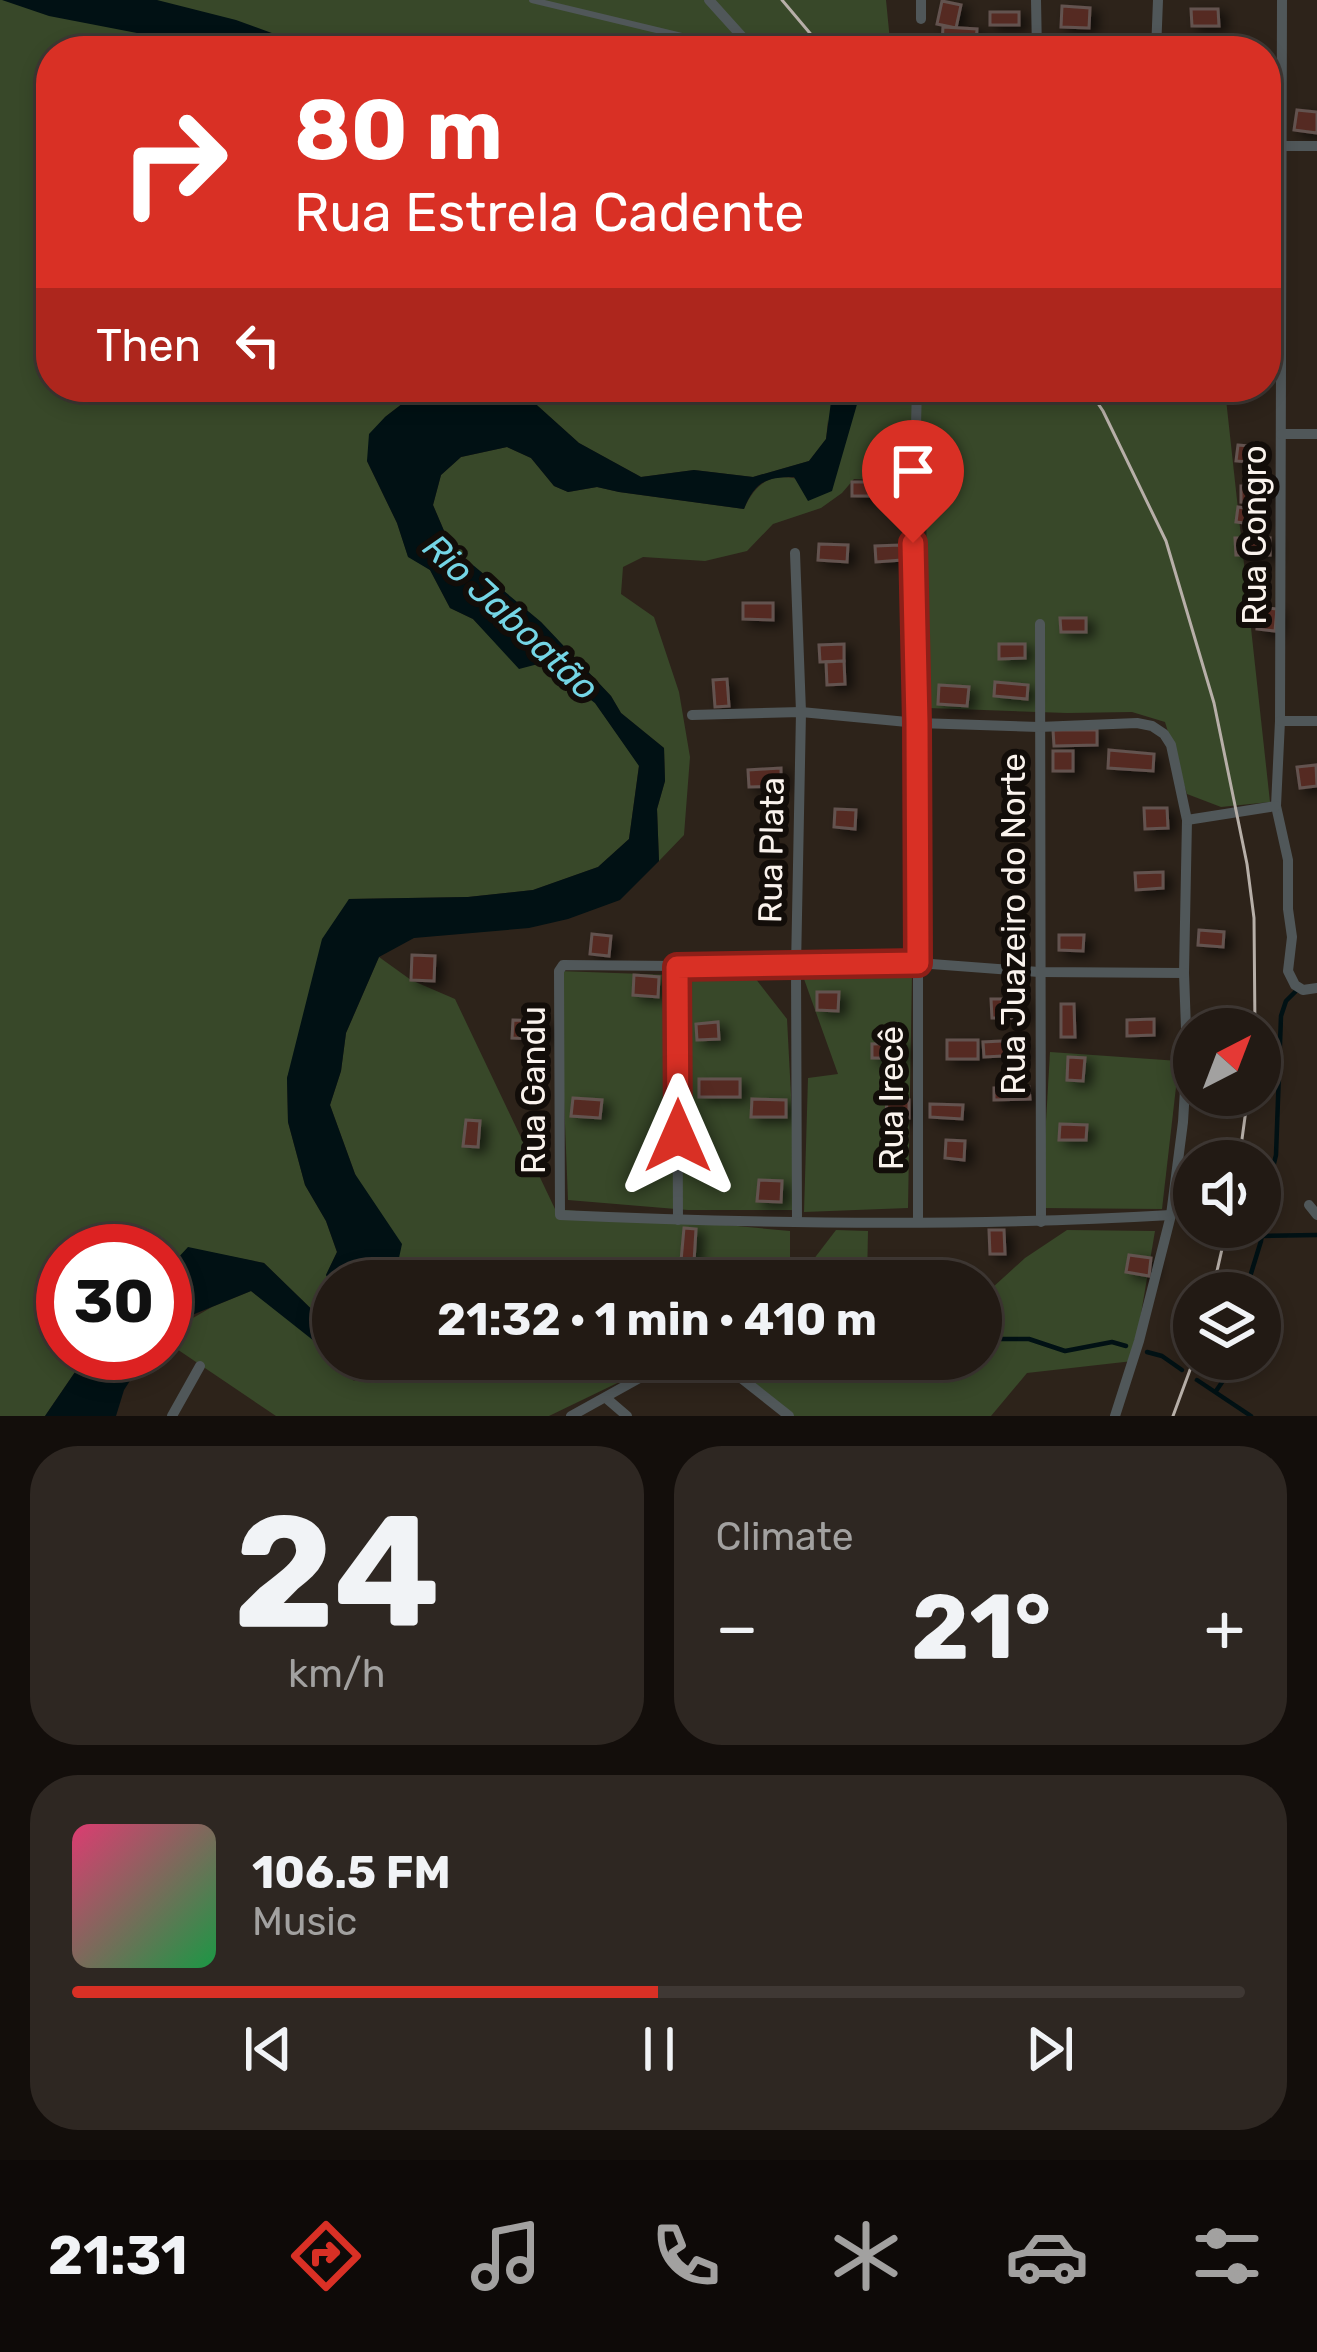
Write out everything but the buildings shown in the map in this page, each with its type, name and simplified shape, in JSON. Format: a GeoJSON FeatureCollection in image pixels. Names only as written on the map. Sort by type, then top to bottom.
{"type":"FeatureCollection","features":[{"type":"Feature","properties":{"kind":"street"},"geometry":{"type":"LineString","coordinates":[[709,0],[741,36]]}},
{"type":"Feature","properties":{"kind":"street"},"geometry":{"type":"LineString","coordinates":[[921,0],[921,19]]}},
{"type":"Feature","properties":{"kind":"street"},"geometry":{"type":"LineString","coordinates":[[1036,0],[1037,36]]}},
{"type":"Feature","properties":{"kind":"street"},"geometry":{"type":"LineString","coordinates":[[1157,36],[1158,0]]}},
{"type":"Feature","properties":{"kind":"street","name":"Rua Congro"},"geometry":{"type":"LineString","coordinates":[[1280,36],[1282,0]]}},
{"type":"Feature","properties":{"kind":"street"},"geometry":{"type":"LineString","coordinates":[[1281,146],[1317,146]]}},
{"type":"Feature","properties":{"kind":"street","name":"Rua Irecê"},"geometry":{"type":"LineString","coordinates":[[917,402],[913,543],[918,1221]]}},
{"type":"Feature","properties":{"kind":"street","name":"Rua Congro"},"geometry":{"type":"LineString","coordinates":[[1280,402],[1276,806],[1288,860],[1292,938],[1288,971],[1295,985],[1317,988]]}},
{"type":"Feature","properties":{"kind":"street"},"geometry":{"type":"LineString","coordinates":[[1281,434],[1317,434]]}},
{"type":"Feature","properties":{"kind":"street","name":"Rua Plata"},"geometry":{"type":"LineString","coordinates":[[795,554],[801,712],[797,1220]]}},
{"type":"Feature","properties":{"kind":"street","name":"Rua Juazeiro do Norte"},"geometry":{"type":"LineString","coordinates":[[1040,624],[1041,1222]]}},
{"type":"Feature","properties":{"kind":"street"},"geometry":{"type":"LineString","coordinates":[[692,715],[801,712],[917,723],[1039,727],[1137,723],[1152,726],[1171,745],[1187,820],[1184,1122],[1171,1215],[1115,1416]]}},
{"type":"Feature","properties":{"kind":"street"},"geometry":{"type":"LineString","coordinates":[[1280,721],[1317,721]]}},
{"type":"Feature","properties":{"kind":"street"},"geometry":{"type":"LineString","coordinates":[[1187,820],[1276,806]]}},
{"type":"Feature","properties":{"kind":"street"},"geometry":{"type":"LineString","coordinates":[[1171,1215],[1041,1222],[679,1220],[677,967],[918,963],[1039,972],[1184,973]]}},
{"type":"Feature","properties":{"kind":"street","name":"Rua Gandu"},"geometry":{"type":"LineString","coordinates":[[677,967],[562,965],[559,971],[560,1215],[679,1220]]}},
{"type":"Feature","properties":{"kind":"street"},"geometry":{"type":"LineString","coordinates":[[172,1416],[200,1366]]}},
{"type":"Feature","properties":{"kind":"street"},"geometry":{"type":"LineString","coordinates":[[571,1416],[637,1380]]}},
{"type":"Feature","properties":{"kind":"street"},"geometry":{"type":"LineString","coordinates":[[744,1380],[789,1416]]}},
{"type":"Feature","properties":{"kind":"street"},"geometry":{"type":"LineString","coordinates":[[606,1398],[627,1416]]}},
{"type":"Feature","properties":{"kind":"lane"},"geometry":{"type":"LineString","coordinates":[[532,0],[682,36]]}},
{"type":"Feature","properties":{"kind":"green space"},"geometry":{"type":"Polygon","coordinates":[[[0,0],[886,0],[890,36],[36,36],[36,402],[404,402],[385,417],[367,461],[408,556],[430,570],[450,608],[473,619],[494,641],[542,663],[595,703],[639,765],[629,839],[598,867],[533,890],[468,897],[349,899],[287,1078],[288,1122],[305,1185],[337,1252],[333,1260],[312,1260],[312,1310],[264,1263],[192,1249],[192,1224],[36,1224],[36,1380],[70,1380],[45,1416],[0,1416],[0,0]]]}},
{"type":"Feature","properties":{"kind":"green space"},"geometry":{"type":"Polygon","coordinates":[[[533,402],[1226,402],[1270,802],[1221,807],[1187,794],[1165,722],[1132,712],[928,708],[926,482],[854,479],[821,508],[773,524],[747,551],[705,561],[643,557],[623,567],[621,594],[654,617],[679,692],[690,757],[684,835],[659,861],[657,809],[665,781],[664,748],[621,713],[611,696],[541,622],[462,556],[433,505],[441,475],[461,457],[507,447],[531,458],[554,486],[568,492],[597,487],[744,509],[752,494],[771,479],[793,478],[832,490],[828,420],[826,439],[809,461],[753,477],[694,470],[641,477],[579,443],[533,402]]]}},
{"type":"Feature","properties":{"kind":"green space"},"geometry":{"type":"Polygon","coordinates":[[[379,957],[411,980],[455,999],[555,1209],[790,1231],[790,1260],[386,1260],[330,1105],[346,1033],[379,957]]]}},
{"type":"Feature","properties":{"kind":"green space"},"geometry":{"type":"Polygon","coordinates":[[[559,971],[755,978],[787,1019],[797,1210],[688,1210],[568,1200],[559,971]]]}},
{"type":"Feature","properties":{"kind":"green space"},"geometry":{"type":"Polygon","coordinates":[[[912,974],[908,1208],[804,1212],[808,1078],[838,1074],[804,979],[912,974]]]}},
{"type":"Feature","properties":{"kind":"green space"},"geometry":{"type":"Polygon","coordinates":[[[1050,1052],[1173,1061],[1173,1113],[1162,1209],[1041,1208],[1050,1052]]]}},
{"type":"Feature","properties":{"kind":"green space"},"geometry":{"type":"Polygon","coordinates":[[[836,1230],[868,1231],[867,1260],[813,1260],[836,1230]]]}},
{"type":"Feature","properties":{"kind":"green space"},"geometry":{"type":"Polygon","coordinates":[[[1067,1230],[1155,1231],[1133,1361],[1027,1373],[991,1416],[789,1416],[744,1380],[1002,1380],[1002,1279],[1067,1230]]]}},
{"type":"Feature","properties":{"kind":"green space"},"geometry":{"type":"Polygon","coordinates":[[[251,1291],[312,1337],[312,1380],[624,1380],[549,1416],[276,1416],[192,1359],[192,1318],[251,1291]]]}},
{"type":"Feature","properties":{"kind":"water"},"geometry":{"type":"Polygon","coordinates":[[[2,0],[157,0],[280,36],[152,36],[49,16],[2,0]]]}},
{"type":"Feature","properties":{"kind":"water","name":"Rio Jaboatão"},"geometry":{"type":"Polygon","coordinates":[[[404,402],[533,402],[579,443],[641,477],[694,470],[753,477],[809,461],[826,439],[831,402],[858,402],[832,491],[808,501],[794,477],[763,483],[744,509],[597,487],[568,492],[554,486],[531,458],[507,447],[461,457],[441,475],[433,505],[462,556],[541,622],[611,696],[621,713],[664,748],[665,781],[657,809],[659,861],[620,900],[568,919],[529,928],[414,938],[379,957],[346,1033],[330,1105],[355,1174],[402,1244],[399,1260],[333,1260],[337,1252],[305,1185],[288,1122],[287,1078],[322,939],[349,899],[468,897],[533,890],[598,867],[629,839],[639,766],[595,703],[542,663],[519,669],[473,619],[450,608],[430,570],[408,557],[367,461],[369,434],[404,402]]]}},
{"type":"Feature","properties":{"kind":"water"},"geometry":{"type":"Polygon","coordinates":[[[192,1248],[264,1263],[312,1310],[312,1339],[251,1291],[192,1315],[192,1248]]]}},
{"type":"Feature","properties":{"kind":"water"},"geometry":{"type":"Polygon","coordinates":[[[70,1380],[130,1380],[116,1416],[45,1416],[70,1380]]]}},
{"type":"Feature","properties":{"kind":"waterway"},"geometry":{"type":"LineString","coordinates":[[1251,1272],[1276,1155],[1281,1016],[1296,991]]}},
{"type":"Feature","properties":{"kind":"waterway"},"geometry":{"type":"LineString","coordinates":[[1281,1236],[1317,1235]]}},
{"type":"Feature","properties":{"kind":"waterway"},"geometry":{"type":"LineString","coordinates":[[1002,1339],[1029,1339],[1065,1351],[1112,1342],[1126,1346]]}},
{"type":"Feature","properties":{"kind":"waterway"},"geometry":{"type":"LineString","coordinates":[[1147,1352],[1173,1364]]}},
{"type":"Feature","properties":{"kind":"waterway"},"geometry":{"type":"LineString","coordinates":[[1197,1380],[1251,1416]]}},
{"type":"Feature","properties":{"kind":"waterway"},"geometry":{"type":"LineString","coordinates":[[1216,1391],[1224,1380]]}},
{"type":"Feature","properties":{"kind":"tram line"},"geometry":{"type":"LineString","coordinates":[[782,0],[812,36]]}},
{"type":"Feature","properties":{"kind":"tram line"},"geometry":{"type":"LineString","coordinates":[[1097,402],[1166,541],[1214,703],[1247,864],[1254,918],[1255,1008]]}},
{"type":"Feature","properties":{"kind":"tram line"},"geometry":{"type":"LineString","coordinates":[[1242,1140],[1245,1116]]}},
{"type":"Feature","properties":{"kind":"tram line"},"geometry":{"type":"LineString","coordinates":[[1217,1272],[1222,1248]]}},
{"type":"Feature","properties":{"kind":"tram line"},"geometry":{"type":"LineString","coordinates":[[1173,1416],[1186,1380]]}},
{"type":"Feature","properties":{"kind":"route"},"geometry":{"type":"LineString","coordinates":[[678,1136],[677,967],[918,963],[913,543]]}}]}
